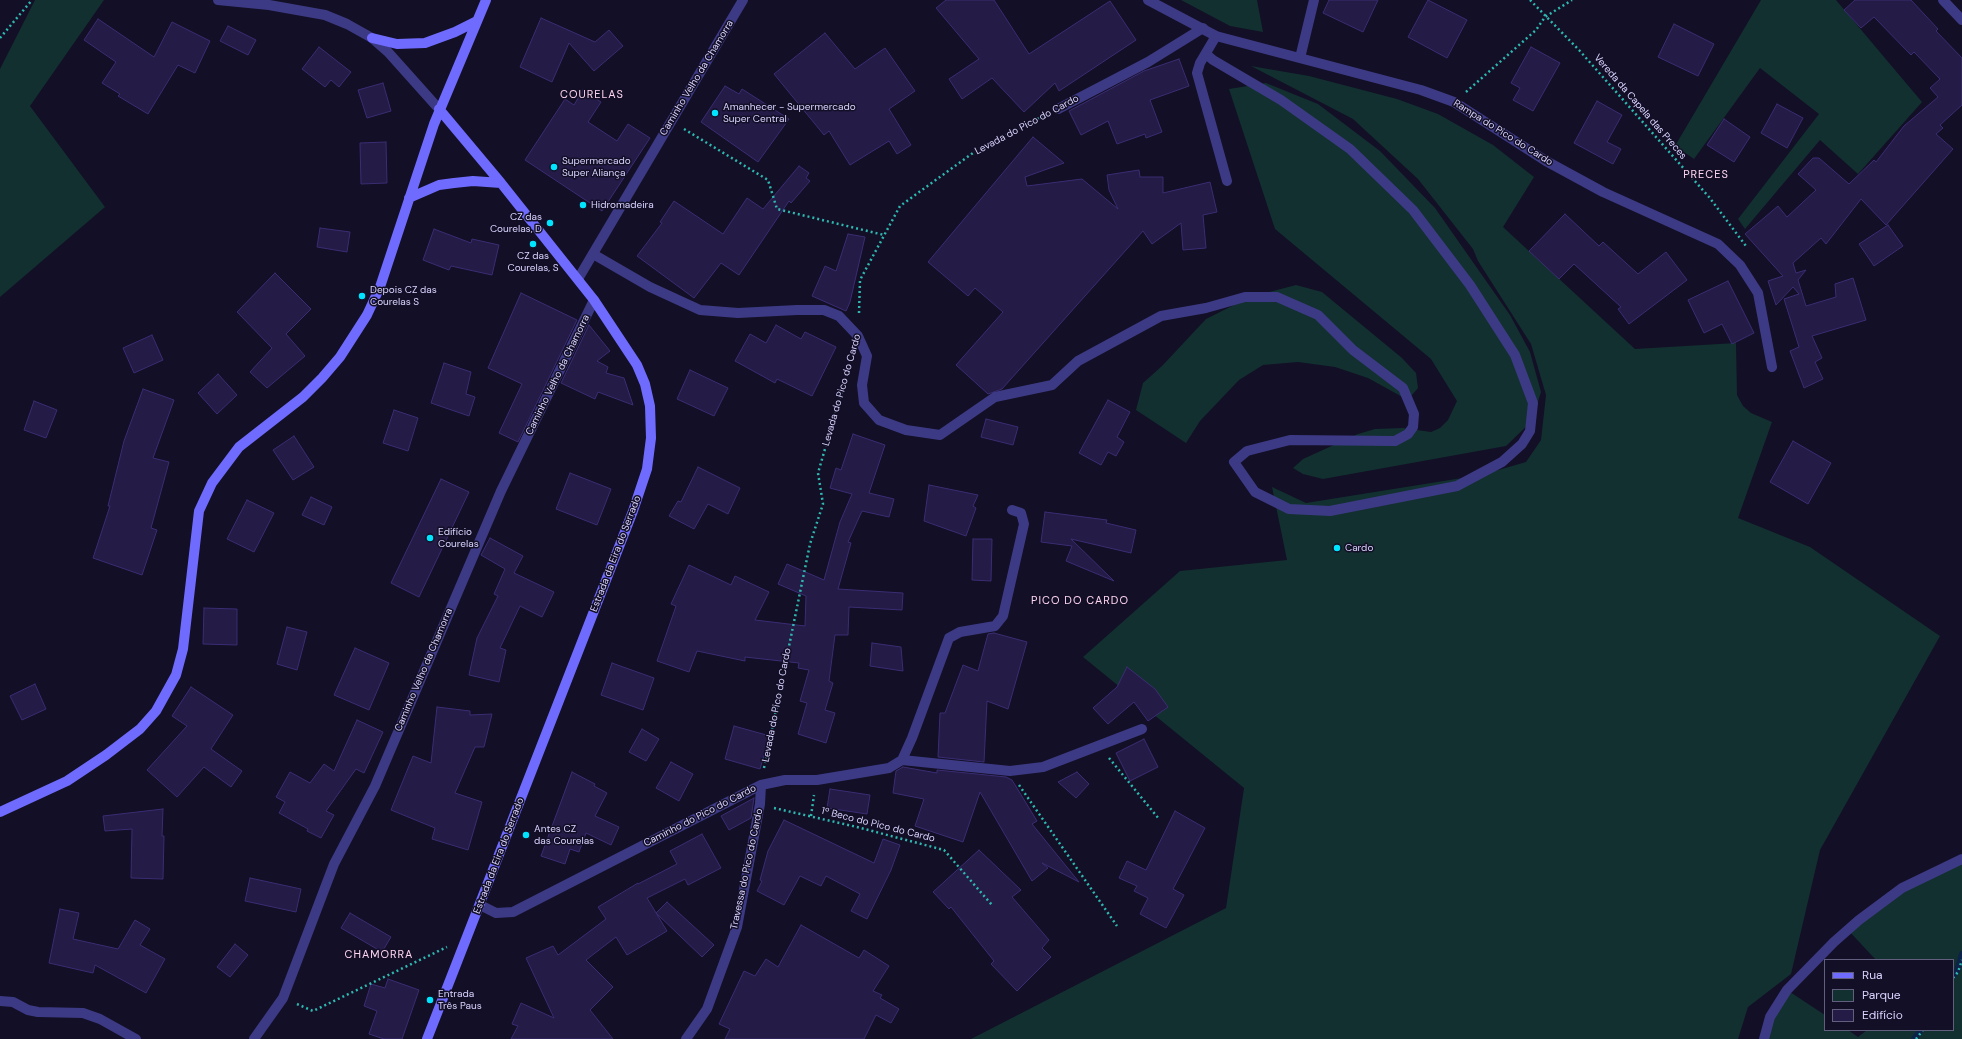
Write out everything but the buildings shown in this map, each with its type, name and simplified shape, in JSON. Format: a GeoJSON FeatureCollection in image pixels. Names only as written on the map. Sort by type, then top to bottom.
{"type":"FeatureCollection","features":[{"type":"Feature","properties":{"kind":"main road"},"geometry":{"type":"LineString","coordinates":[[0,812],[67,781],[106,755],[140,729],[156,711],[176,675],[183,649],[199,511],[212,483],[239,447],[303,397],[340,357],[368,315],[380,287],[439,109],[486,0]]}},
{"type":"Feature","properties":{"kind":"main road"},"geometry":{"type":"LineString","coordinates":[[372,38],[397,44],[425,43],[456,32],[477,21]]}},
{"type":"Feature","properties":{"kind":"main road","name":"Estrada da Eira do Serrado"},"geometry":{"type":"LineString","coordinates":[[427,1039],[604,586],[647,469],[651,438],[650,406],[645,384],[637,365],[594,300],[578,279],[439,109]]}},
{"type":"Feature","properties":{"kind":"main road"},"geometry":{"type":"LineString","coordinates":[[409,198],[439,185],[454,182],[473,181],[501,183]]}},
{"type":"Feature","properties":{"kind":"street"},"geometry":{"type":"LineString","coordinates":[[218,0],[270,5],[325,15],[347,24],[372,38],[405,69],[439,109]]}},
{"type":"Feature","properties":{"kind":"street","name":"Caminho Velho da Chamorra"},"geometry":{"type":"LineString","coordinates":[[578,279],[743,0]]}},
{"type":"Feature","properties":{"kind":"street","name":"Rampa do Pico do Cardo"},"geometry":{"type":"LineString","coordinates":[[1148,0],[1216,36],[1421,90],[1454,102],[1546,161],[1603,192],[1718,244],[1740,265],[1758,293],[1772,367]]}},
{"type":"Feature","properties":{"kind":"street"},"geometry":{"type":"LineString","coordinates":[[1300,58],[1314,0]]}},
{"type":"Feature","properties":{"kind":"street"},"geometry":{"type":"LineString","coordinates":[[1942,0],[1962,20]]}},
{"type":"Feature","properties":{"kind":"street","name":"Levada do Pico do Cardo"},"geometry":{"type":"LineString","coordinates":[[1058,108],[1148,62],[1203,28]]}},
{"type":"Feature","properties":{"kind":"street"},"geometry":{"type":"LineString","coordinates":[[1216,36],[1200,63],[1197,73],[1227,181]]}},
{"type":"Feature","properties":{"kind":"street"},"geometry":{"type":"LineString","coordinates":[[593,254],[650,287],[700,310],[738,313],[824,310],[839,316],[858,336],[867,356],[862,385],[864,403],[879,420],[906,430],[940,435],[995,397],[1052,385],[1078,361],[1161,316],[1206,308],[1245,296],[1277,297],[1318,316],[1353,350],[1403,388],[1414,414],[1413,427],[1408,434],[1395,441],[1290,440],[1247,451],[1234,462],[1255,492],[1289,509],[1330,511],[1457,486],[1502,462],[1522,444],[1530,431],[1533,403],[1515,355],[1470,284],[1413,210],[1350,149],[1281,100],[1213,60],[1206,54]]}},
{"type":"Feature","properties":{"kind":"street","name":"Caminho Velho da Chamorra"},"geometry":{"type":"LineString","coordinates":[[254,1039],[283,998],[334,864],[375,786],[501,491],[594,300]]}},
{"type":"Feature","properties":{"kind":"street"},"geometry":{"type":"LineString","coordinates":[[1012,510],[1022,513],[1024,524],[1003,616],[995,626],[960,632],[949,638],[912,738],[902,760],[1010,771],[1043,767],[1142,729]]}},
{"type":"Feature","properties":{"kind":"street","name":"Caminho do Pico do Cardo"},"geometry":{"type":"LineString","coordinates":[[480,905],[496,913],[513,912],[761,784],[785,780],[817,780],[889,768],[902,760]]}},
{"type":"Feature","properties":{"kind":"street","name":"Travessa do Pico do Cardo"},"geometry":{"type":"LineString","coordinates":[[686,1039],[707,1009],[736,927],[760,804],[761,784]]}},
{"type":"Feature","properties":{"kind":"street"},"geometry":{"type":"LineString","coordinates":[[1764,1039],[1770,1017],[1787,990],[1834,942],[1902,888],[1962,859]]}},
{"type":"Feature","properties":{"kind":"street"},"geometry":{"type":"LineString","coordinates":[[0,1001],[13,1002],[28,1010],[38,1012],[83,1013],[100,1019],[136,1039]]}},
{"type":"Feature","properties":{"kind":"path"},"geometry":{"type":"LineString","coordinates":[[0,38],[32,0]]}},
{"type":"Feature","properties":{"kind":"path","name":"Vereda da Capela das Preces"},"geometry":{"type":"LineString","coordinates":[[1530,0],[1545,17],[1580,50],[1709,197],[1749,251],[1750,260],[1740,265]]}},
{"type":"Feature","properties":{"kind":"path"},"geometry":{"type":"LineString","coordinates":[[1454,102],[1536,30],[1545,17],[1572,0]]}},
{"type":"Feature","properties":{"kind":"path","name":"Levada do Pico do Cardo"},"geometry":{"type":"LineString","coordinates":[[858,336],[860,280],[900,206],[977,150],[1058,108]]}},
{"type":"Feature","properties":{"kind":"path"},"geometry":{"type":"LineString","coordinates":[[671,121],[768,180],[777,209],[884,235]]}},
{"type":"Feature","properties":{"kind":"path","name":"Levada do Pico do Cardo"},"geometry":{"type":"LineString","coordinates":[[761,784],[810,544],[823,504],[818,473],[847,374]]}},
{"type":"Feature","properties":{"kind":"path"},"geometry":{"type":"LineString","coordinates":[[1099,746],[1159,819]]}},
{"type":"Feature","properties":{"kind":"path"},"geometry":{"type":"LineString","coordinates":[[1010,771],[1117,926]]}},
{"type":"Feature","properties":{"kind":"path"},"geometry":{"type":"LineString","coordinates":[[811,816],[817,780]]}},
{"type":"Feature","properties":{"kind":"path","name":"1º Beco do Pico do Cardo"},"geometry":{"type":"LineString","coordinates":[[760,804],[944,850],[992,905]]}},
{"type":"Feature","properties":{"kind":"path"},"geometry":{"type":"LineString","coordinates":[[283,998],[313,1011],[450,945],[462,949]]}},
{"type":"Feature","properties":{"kind":"path"},"geometry":{"type":"LineString","coordinates":[[1954,977],[1958,972],[1962,960]]}},
{"type":"Feature","properties":{"kind":"path"},"geometry":{"type":"LineString","coordinates":[[1916,1039],[1922,1031]]}},
{"type":"Feature","properties":{"kind":"green space"},"geometry":{"type":"Polygon","coordinates":[[[35,0],[104,0],[30,106],[105,207],[0,297],[0,69],[35,0]]]}},
{"type":"Feature","properties":{"kind":"green space"},"geometry":{"type":"Polygon","coordinates":[[[1181,0],[1257,0],[1263,32],[1230,26],[1181,0]]]}},
{"type":"Feature","properties":{"kind":"green space"},"geometry":{"type":"Polygon","coordinates":[[[1761,0],[1836,0],[1922,102],[1858,174],[1820,140],[1745,229],[1738,219],[1819,114],[1760,68],[1694,159],[1675,146],[1761,0]]]}},
{"type":"Feature","properties":{"kind":"green space"},"geometry":{"type":"Polygon","coordinates":[[[1251,66],[1309,76],[1397,99],[1438,114],[1493,145],[1534,177],[1503,227],[1635,349],[1736,343],[1737,395],[1743,406],[1751,413],[1772,422],[1738,518],[1810,547],[1940,636],[1820,850],[1791,974],[1748,1007],[1738,1039],[971,1039],[1226,908],[1244,788],[1083,657],[1180,571],[1287,560],[1272,487],[1306,503],[1481,475],[1526,462],[1541,440],[1546,395],[1531,344],[1478,261],[1473,249],[1418,179],[1353,119],[1251,66]]]}},
{"type":"Feature","properties":{"kind":"green space"},"geometry":{"type":"Polygon","coordinates":[[[1266,83],[1318,104],[1380,151],[1435,208],[1510,315],[1530,352],[1541,392],[1532,421],[1506,446],[1323,479],[1303,474],[1293,468],[1303,459],[1358,434],[1375,429],[1403,428],[1431,432],[1440,428],[1448,420],[1457,401],[1431,359],[1275,229],[1229,89],[1266,83]]]}},
{"type":"Feature","properties":{"kind":"green space"},"geometry":{"type":"Polygon","coordinates":[[[1296,285],[1322,292],[1402,358],[1416,373],[1418,388],[1412,395],[1406,399],[1368,378],[1335,367],[1298,362],[1263,365],[1239,380],[1200,421],[1186,443],[1136,410],[1143,383],[1162,366],[1206,319],[1250,297],[1296,285]]]}},
{"type":"Feature","properties":{"kind":"green space"},"geometry":{"type":"Polygon","coordinates":[[[1962,859],[1962,1039],[1764,1039],[1787,990],[1824,1014],[1824,1031],[1849,1031],[1858,1037],[1866,1031],[1954,1031],[1954,959],[1875,959],[1848,930],[1883,902],[1962,859]]]}},
{"type":"Feature","properties":{"kind":"waterway"},"geometry":{"type":"LineString","coordinates":[[1954,975],[1957,971],[1962,954]]}},
{"type":"Feature","properties":{"kind":"waterway"},"geometry":{"type":"LineString","coordinates":[[1914,1039],[1920,1031]]}},
{"type":"Feature","properties":{"kind":"place","name":"Amanhecer - Supermercado Super Central"},"geometry":{"type":"Point","coordinates":[715,113]}},
{"type":"Feature","properties":{"kind":"place","name":"Supermercado Super Aliança"},"geometry":{"type":"Point","coordinates":[554,167]}},
{"type":"Feature","properties":{"kind":"place","name":"Hidromadeira"},"geometry":{"type":"Point","coordinates":[583,205]}},
{"type":"Feature","properties":{"kind":"place","name":"CZ das Courelas, D"},"geometry":{"type":"Point","coordinates":[550,223]}},
{"type":"Feature","properties":{"kind":"place","name":"CZ das Courelas, S"},"geometry":{"type":"Point","coordinates":[533,244]}},
{"type":"Feature","properties":{"kind":"place","name":"Depois CZ das Courelas S"},"geometry":{"type":"Point","coordinates":[362,296]}},
{"type":"Feature","properties":{"kind":"place","name":"Edifício Courelas"},"geometry":{"type":"Point","coordinates":[430,538]}},
{"type":"Feature","properties":{"kind":"place","name":"Cardo"},"geometry":{"type":"Point","coordinates":[1337,548]}},
{"type":"Feature","properties":{"kind":"place","name":"Antes CZ das Courelas"},"geometry":{"type":"Point","coordinates":[526,835]}},
{"type":"Feature","properties":{"kind":"place","name":"Entrada Três Paus"},"geometry":{"type":"Point","coordinates":[430,1000]}},
{"type":"Feature","properties":{"kind":"district","name":"COURELAS"},"geometry":{"type":"Point","coordinates":[592,95]}},
{"type":"Feature","properties":{"kind":"district","name":"PRECES"},"geometry":{"type":"Point","coordinates":[1706,175]}},
{"type":"Feature","properties":{"kind":"district","name":"PICO DO CARDO"},"geometry":{"type":"Point","coordinates":[1080,601]}},
{"type":"Feature","properties":{"kind":"district","name":"CHAMORRA"},"geometry":{"type":"Point","coordinates":[379,955]}}]}
